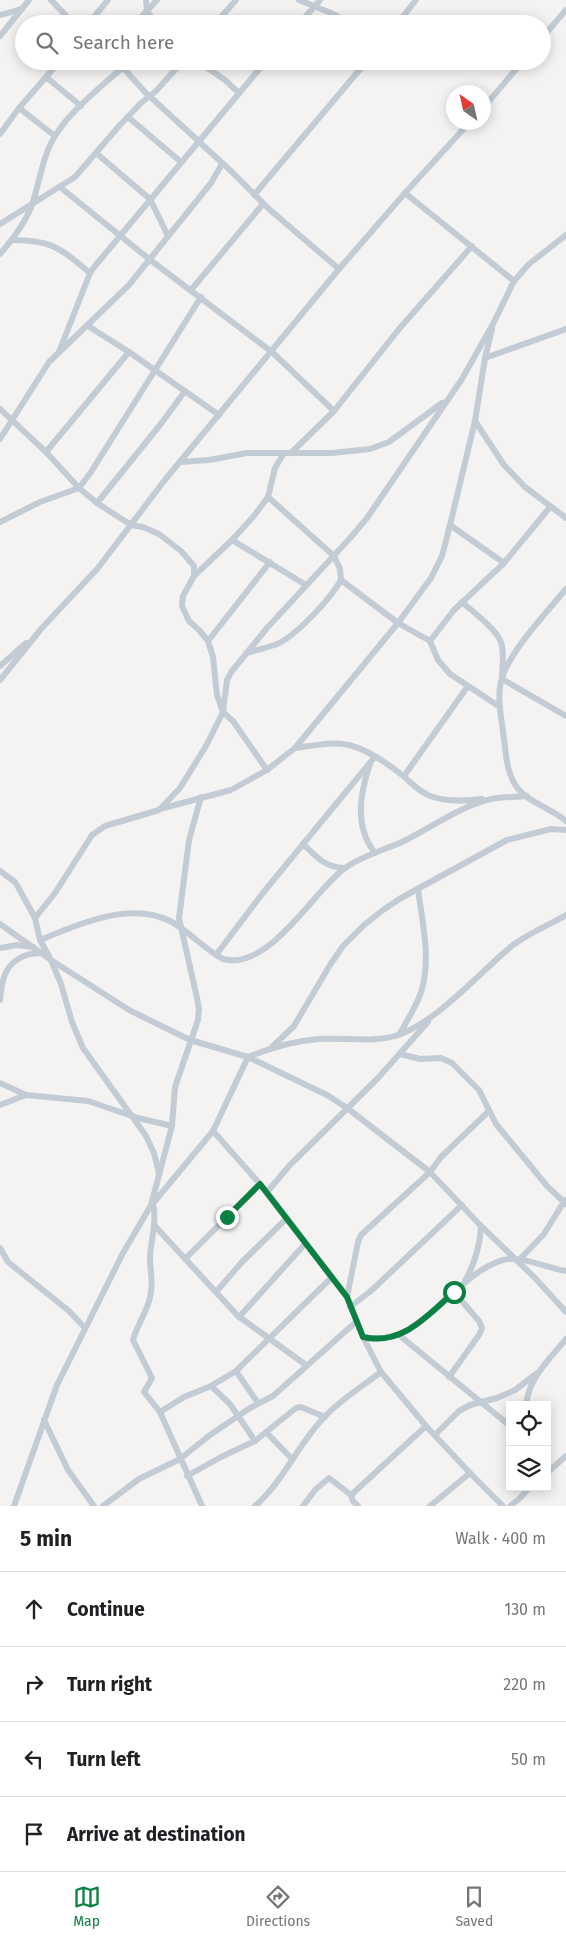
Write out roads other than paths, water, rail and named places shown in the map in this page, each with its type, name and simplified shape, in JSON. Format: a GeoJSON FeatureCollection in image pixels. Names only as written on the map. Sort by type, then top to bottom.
{"type":"FeatureCollection","features":[{"type":"Feature","properties":{"kind":"street"},"geometry":{"type":"LineString","coordinates":[[17,15],[29,0]]}},
{"type":"Feature","properties":{"kind":"street"},"geometry":{"type":"LineString","coordinates":[[51,0],[65,15]]}},
{"type":"Feature","properties":{"kind":"street"},"geometry":{"type":"LineString","coordinates":[[96,15],[108,0]]}},
{"type":"Feature","properties":{"kind":"street"},"geometry":{"type":"LineString","coordinates":[[146,0],[147,11],[150,15]]}},
{"type":"Feature","properties":{"kind":"street"},"geometry":{"type":"LineString","coordinates":[[143,15],[157,0]]}},
{"type":"Feature","properties":{"kind":"street"},"geometry":{"type":"LineString","coordinates":[[223,15],[236,0]]}},
{"type":"Feature","properties":{"kind":"street"},"geometry":{"type":"LineString","coordinates":[[299,0],[335,15]]}},
{"type":"Feature","properties":{"kind":"street"},"geometry":{"type":"LineString","coordinates":[[307,15],[320,0]]}},
{"type":"Feature","properties":{"kind":"street"},"geometry":{"type":"LineString","coordinates":[[404,15],[416,0]]}},
{"type":"Feature","properties":{"kind":"street"},"geometry":{"type":"LineString","coordinates":[[0,14],[22,9]]}},
{"type":"Feature","properties":{"kind":"street"},"geometry":{"type":"LineString","coordinates":[[551,28],[566,10]]}},
{"type":"Feature","properties":{"kind":"street"},"geometry":{"type":"LineString","coordinates":[[0,36],[15,18]]}},
{"type":"Feature","properties":{"kind":"street"},"geometry":{"type":"LineString","coordinates":[[0,134],[19,108],[52,70]]}},
{"type":"Feature","properties":{"kind":"street"},"geometry":{"type":"LineString","coordinates":[[0,254],[12,240],[32,204],[46,157],[55,136],[81,106],[120,70]]}},
{"type":"Feature","properties":{"kind":"street"},"geometry":{"type":"LineString","coordinates":[[126,70],[150,97],[199,141],[263,204],[339,269]]}},
{"type":"Feature","properties":{"kind":"street"},"geometry":{"type":"LineString","coordinates":[[0,224],[75,177],[128,116],[150,97],[175,70]]}},
{"type":"Feature","properties":{"kind":"street"},"geometry":{"type":"LineString","coordinates":[[210,70],[239,93]]}},
{"type":"Feature","properties":{"kind":"street"},"geometry":{"type":"LineString","coordinates":[[59,352],[90,273],[180,162],[258,70]]}},
{"type":"Feature","properties":{"kind":"street"},"geometry":{"type":"LineString","coordinates":[[254,195],[359,70]]}},
{"type":"Feature","properties":{"kind":"street"},"geometry":{"type":"LineString","coordinates":[[491,100],[516,70]]}},
{"type":"Feature","properties":{"kind":"street"},"geometry":{"type":"LineString","coordinates":[[46,77],[81,106]]}},
{"type":"Feature","properties":{"kind":"street"},"geometry":{"type":"LineString","coordinates":[[19,108],[55,136]]}},
{"type":"Feature","properties":{"kind":"street"},"geometry":{"type":"LineString","coordinates":[[128,116],[180,162]]}},
{"type":"Feature","properties":{"kind":"street"},"geometry":{"type":"LineString","coordinates":[[0,680],[41,629],[98,568],[164,481],[339,269],[463,130]]}},
{"type":"Feature","properties":{"kind":"street"},"geometry":{"type":"LineString","coordinates":[[96,153],[150,199],[168,236]]}},
{"type":"Feature","properties":{"kind":"street"},"geometry":{"type":"LineString","coordinates":[[0,439],[42,372],[59,352],[129,285],[211,183],[222,164]]}},
{"type":"Feature","properties":{"kind":"street"},"geometry":{"type":"LineString","coordinates":[[60,186],[150,259],[272,352],[334,412]]}},
{"type":"Feature","properties":{"kind":"street"},"geometry":{"type":"LineString","coordinates":[[405,193],[514,280]]}},
{"type":"Feature","properties":{"kind":"street"},"geometry":{"type":"LineString","coordinates":[[191,290],[263,204]]}},
{"type":"Feature","properties":{"kind":"street"},"geometry":{"type":"LineString","coordinates":[[159,810],[180,788],[193,769],[223,712],[227,680],[246,653],[367,518],[462,379],[494,322],[514,280],[528,264],[566,235]]}},
{"type":"Feature","properties":{"kind":"street"},"geometry":{"type":"LineString","coordinates":[[12,240],[49,243],[60,248],[90,273]]}},
{"type":"Feature","properties":{"kind":"street"},"geometry":{"type":"LineString","coordinates":[[266,770],[233,721],[223,712],[217,695],[213,657],[208,641],[189,621],[182,606],[183,596],[194,576],[232,540],[268,497],[275,468],[287,453],[334,412],[399,329],[472,246]]}},
{"type":"Feature","properties":{"kind":"street"},"geometry":{"type":"LineString","coordinates":[[0,522],[40,502],[79,488],[202,298]]}},
{"type":"Feature","properties":{"kind":"street"},"geometry":{"type":"LineString","coordinates":[[35,918],[55,893],[92,835],[105,826],[201,797],[231,790],[266,770],[295,748],[398,623],[431,578],[442,556],[475,421],[485,358],[494,322]]}},
{"type":"Feature","properties":{"kind":"street"},"geometry":{"type":"LineString","coordinates":[[88,326],[129,352],[219,415]]}},
{"type":"Feature","properties":{"kind":"street"},"geometry":{"type":"LineString","coordinates":[[485,358],[566,329]]}},
{"type":"Feature","properties":{"kind":"street"},"geometry":{"type":"LineString","coordinates":[[46,452],[129,352]]}},
{"type":"Feature","properties":{"kind":"street"},"geometry":{"type":"LineString","coordinates":[[97,503],[160,426],[185,391]]}},
{"type":"Feature","properties":{"kind":"street"},"geometry":{"type":"LineString","coordinates":[[180,462],[209,460],[247,453],[332,453],[370,449],[389,442],[447,399]]}},
{"type":"Feature","properties":{"kind":"street"},"geometry":{"type":"LineString","coordinates":[[0,409],[46,452],[79,488],[97,503],[131,525],[143,527],[159,534],[181,551],[194,566],[194,576]]}},
{"type":"Feature","properties":{"kind":"street"},"geometry":{"type":"LineString","coordinates":[[475,421],[504,465],[525,487],[566,518]]}},
{"type":"Feature","properties":{"kind":"street"},"geometry":{"type":"LineString","coordinates":[[246,653],[278,644],[314,614],[341,580],[340,569],[334,556],[268,497]]}},
{"type":"Feature","properties":{"kind":"street"},"geometry":{"type":"LineString","coordinates":[[430,641],[462,602],[504,563],[550,507]]}},
{"type":"Feature","properties":{"kind":"street"},"geometry":{"type":"LineString","coordinates":[[450,525],[504,563]]}},
{"type":"Feature","properties":{"kind":"street"},"geometry":{"type":"LineString","coordinates":[[232,540],[306,585]]}},
{"type":"Feature","properties":{"kind":"street"},"geometry":{"type":"LineString","coordinates":[[208,641],[270,562]]}},
{"type":"Feature","properties":{"kind":"street"},"geometry":{"type":"LineString","coordinates":[[341,580],[398,623],[430,641],[438,660],[444,668],[500,707]]}},
{"type":"Feature","properties":{"kind":"street"},"geometry":{"type":"LineString","coordinates":[[502,679],[518,649],[566,589]]}},
{"type":"Feature","properties":{"kind":"street"},"geometry":{"type":"LineString","coordinates":[[462,602],[489,626],[499,638],[502,646],[500,707],[510,773],[517,787],[527,796],[566,821]]}},
{"type":"Feature","properties":{"kind":"street"},"geometry":{"type":"LineString","coordinates":[[0,666],[41,629]]}},
{"type":"Feature","properties":{"kind":"street"},"geometry":{"type":"LineString","coordinates":[[502,679],[566,716]]}},
{"type":"Feature","properties":{"kind":"street"},"geometry":{"type":"LineString","coordinates":[[404,776],[468,686]]}},
{"type":"Feature","properties":{"kind":"street"},"geometry":{"type":"LineString","coordinates":[[295,748],[336,744],[348,745],[388,764],[417,789],[431,796],[450,801],[527,796]]}},
{"type":"Feature","properties":{"kind":"street"},"geometry":{"type":"LineString","coordinates":[[216,955],[371,756]]}},
{"type":"Feature","properties":{"kind":"street"},"geometry":{"type":"LineString","coordinates":[[371,756],[360,806],[364,834],[375,853]]}},
{"type":"Feature","properties":{"kind":"street"},"geometry":{"type":"LineString","coordinates":[[201,797],[189,840],[179,909],[180,928],[199,1009],[198,1020],[175,1087],[172,1126],[152,1205],[154,1225],[150,1260],[152,1286],[146,1311],[138,1325],[133,1340],[152,1378],[144,1392],[160,1412],[202,1506]]}},
{"type":"Feature","properties":{"kind":"street"},"geometry":{"type":"LineString","coordinates":[[40,940],[83,922],[106,916],[147,915],[160,917],[180,928],[216,955],[232,962],[242,960],[280,936],[344,868],[356,861],[403,842],[459,811],[495,798]]}},
{"type":"Feature","properties":{"kind":"street"},"geometry":{"type":"LineString","coordinates":[[269,1050],[294,1026],[343,946],[364,925],[384,910],[507,840],[551,829],[566,830]]}},
{"type":"Feature","properties":{"kind":"street"},"geometry":{"type":"LineString","coordinates":[[303,844],[325,864],[332,868],[344,868]]}},
{"type":"Feature","properties":{"kind":"street"},"geometry":{"type":"LineString","coordinates":[[0,871],[15,882],[35,918],[40,940],[61,984],[72,1022],[83,1048],[146,1136],[154,1154],[159,1174]]}},
{"type":"Feature","properties":{"kind":"street"},"geometry":{"type":"LineString","coordinates":[[399,1034],[414,1010],[423,988],[426,943],[418,889]]}},
{"type":"Feature","properties":{"kind":"street"},"geometry":{"type":"LineString","coordinates":[[267,1192],[290,1165],[400,1054],[432,1017],[515,944],[566,915]]}},
{"type":"Feature","properties":{"kind":"street"},"geometry":{"type":"LineString","coordinates":[[0,924],[51,960],[129,1010],[190,1040],[248,1057],[328,1095],[347,1108],[430,1172],[481,1226],[518,1258],[566,1312]]}},
{"type":"Feature","properties":{"kind":"street"},"geometry":{"type":"LineString","coordinates":[[0,948],[17,945],[33,946]]}},
{"type":"Feature","properties":{"kind":"street"},"geometry":{"type":"LineString","coordinates":[[0,1000],[3,978],[15,961],[29,953],[42,953]]}},
{"type":"Feature","properties":{"kind":"street"},"geometry":{"type":"LineString","coordinates":[[14,1506],[57,1385],[123,1253],[152,1205],[213,1131],[248,1057],[286,1044],[319,1039],[353,1041],[385,1038],[399,1034],[432,1017]]}},
{"type":"Feature","properties":{"kind":"street"},"geometry":{"type":"LineString","coordinates":[[400,1054],[420,1059],[442,1058],[452,1063],[479,1090],[496,1124],[546,1186],[565,1202],[544,1234],[518,1258]]}},
{"type":"Feature","properties":{"kind":"street"},"geometry":{"type":"LineString","coordinates":[[0,1084],[26,1096],[88,1102],[172,1126]]}},
{"type":"Feature","properties":{"kind":"street"},"geometry":{"type":"LineString","coordinates":[[0,1105],[26,1096]]}},
{"type":"Feature","properties":{"kind":"street"},"geometry":{"type":"LineString","coordinates":[[347,1297],[359,1238],[430,1172],[441,1157],[489,1111]]}},
{"type":"Feature","properties":{"kind":"street"},"geometry":{"type":"LineString","coordinates":[[213,1131],[267,1192],[347,1297],[363,1337],[381,1372],[426,1426],[503,1506]]}},
{"type":"Feature","properties":{"kind":"street"},"geometry":{"type":"LineString","coordinates":[[185,1259],[260,1184]]}},
{"type":"Feature","properties":{"kind":"street"},"geometry":{"type":"LineString","coordinates":[[350,1307],[372,1290],[462,1205]]}},
{"type":"Feature","properties":{"kind":"street"},"geometry":{"type":"LineString","coordinates":[[216,1292],[242,1262],[287,1218]]}},
{"type":"Feature","properties":{"kind":"street"},"geometry":{"type":"LineString","coordinates":[[154,1225],[239,1317],[306,1365]]}},
{"type":"Feature","properties":{"kind":"street"},"geometry":{"type":"LineString","coordinates":[[464,1283],[476,1261],[481,1226]]}},
{"type":"Feature","properties":{"kind":"street"},"geometry":{"type":"LineString","coordinates":[[239,1317],[305,1244]]}},
{"type":"Feature","properties":{"kind":"street"},"geometry":{"type":"LineString","coordinates":[[0,1248],[3,1260],[70,1311],[84,1328]]}},
{"type":"Feature","properties":{"kind":"street"},"geometry":{"type":"LineString","coordinates":[[363,1337],[374,1340],[388,1339],[399,1335],[430,1314],[464,1283],[504,1259],[518,1258],[537,1265],[566,1270]]}},
{"type":"Feature","properties":{"kind":"street"},"geometry":{"type":"LineString","coordinates":[[160,1412],[184,1397],[211,1386],[236,1371],[331,1278]]}},
{"type":"Feature","properties":{"kind":"street"},"geometry":{"type":"LineString","coordinates":[[449,1377],[479,1336],[482,1328],[479,1321],[454,1292]]}},
{"type":"Feature","properties":{"kind":"street"},"geometry":{"type":"LineString","coordinates":[[103,1506],[140,1479],[180,1459],[210,1435],[277,1393],[357,1321]]}},
{"type":"Feature","properties":{"kind":"street"},"geometry":{"type":"LineString","coordinates":[[399,1335],[506,1423]]}},
{"type":"Feature","properties":{"kind":"street"},"geometry":{"type":"LineString","coordinates":[[435,1435],[459,1411],[515,1390],[536,1374],[566,1339]]}},
{"type":"Feature","properties":{"kind":"street"},"geometry":{"type":"LineString","coordinates":[[236,1371],[258,1404]]}},
{"type":"Feature","properties":{"kind":"street"},"geometry":{"type":"LineString","coordinates":[[255,1506],[268,1492],[325,1417],[381,1372]]}},
{"type":"Feature","properties":{"kind":"street"},"geometry":{"type":"LineString","coordinates":[[526,1401],[536,1374]]}},
{"type":"Feature","properties":{"kind":"street"},"geometry":{"type":"LineString","coordinates":[[211,1386],[230,1404],[255,1441]]}},
{"type":"Feature","properties":{"kind":"street"},"geometry":{"type":"LineString","coordinates":[[187,1476],[255,1441],[296,1408],[301,1407],[325,1417]]}},
{"type":"Feature","properties":{"kind":"street"},"geometry":{"type":"LineString","coordinates":[[44,1420],[68,1470],[94,1506]]}},
{"type":"Feature","properties":{"kind":"street"},"geometry":{"type":"LineString","coordinates":[[305,1505],[318,1486],[329,1478],[353,1502],[426,1426]]}},
{"type":"Feature","properties":{"kind":"street"},"geometry":{"type":"LineString","coordinates":[[267,1433],[292,1459]]}},
{"type":"Feature","properties":{"kind":"street"},"geometry":{"type":"LineString","coordinates":[[551,1469],[566,1456]]}},
{"type":"Feature","properties":{"kind":"street"},"geometry":{"type":"LineString","coordinates":[[430,1506],[470,1473]]}},
{"type":"Feature","properties":{"kind":"street"},"geometry":{"type":"LineString","coordinates":[[510,1506],[527,1491]]}}]}
